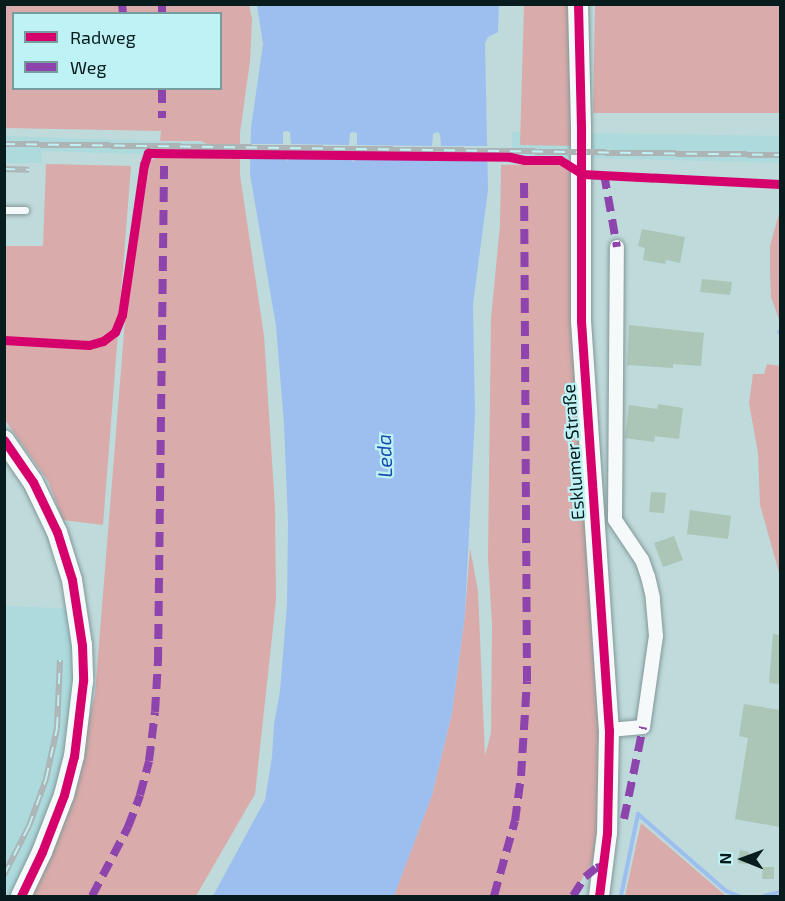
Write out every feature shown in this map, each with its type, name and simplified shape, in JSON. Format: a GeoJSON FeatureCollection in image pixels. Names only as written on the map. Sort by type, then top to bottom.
{"type":"FeatureCollection","features":[{"type":"Feature","properties":{"kind":"street","name":"Esklumer Straße"},"geometry":{"type":"LineString","coordinates":[[578,4],[581,321],[609,730],[607,833],[599,897]]}},
{"type":"Feature","properties":{"kind":"street","name":"Esklumer Straße"},"geometry":{"type":"LineString","coordinates":[[609,730],[643,727],[656,636],[654,597],[642,560],[615,520],[617,247]]}},
{"type":"Feature","properties":{"kind":"street"},"geometry":{"type":"LineString","coordinates":[[4,440],[33,482],[57,532],[72,580],[82,657],[80,716],[64,795],[42,852],[21,897]]}},
{"type":"Feature","properties":{"kind":"lane"},"geometry":{"type":"LineString","coordinates":[[4,210],[25,210]]}},
{"type":"Feature","properties":{"kind":"shaded area"},"geometry":{"type":"Polygon","coordinates":[[[5,5],[249,5],[252,19],[250,61],[240,133],[240,175],[264,336],[275,508],[276,600],[255,794],[196,896],[21,896],[84,742],[95,694],[125,320],[150,161],[158,157],[209,158],[209,145],[201,141],[160,141],[161,131],[5,128],[5,5]]]}},
{"type":"Feature","properties":{"kind":"shaded area"},"geometry":{"type":"Polygon","coordinates":[[[524,5],[572,5],[574,146],[520,145],[524,5]]]}},
{"type":"Feature","properties":{"kind":"shaded area"},"geometry":{"type":"Polygon","coordinates":[[[595,5],[780,5],[780,113],[593,113],[595,5]]]}},
{"type":"Feature","properties":{"kind":"shaded area"},"geometry":{"type":"Polygon","coordinates":[[[512,132],[780,136],[780,163],[512,156],[512,132]]]}},
{"type":"Feature","properties":{"kind":"shaded area"},"geometry":{"type":"Polygon","coordinates":[[[5,136],[206,143],[206,156],[42,151],[42,163],[5,163],[5,136]]]}},
{"type":"Feature","properties":{"kind":"shaded area"},"geometry":{"type":"Polygon","coordinates":[[[46,164],[131,166],[103,525],[63,520],[48,481],[5,420],[5,246],[43,246],[46,164]]]}},
{"type":"Feature","properties":{"kind":"shaded area"},"geometry":{"type":"Polygon","coordinates":[[[560,164],[575,174],[602,755],[597,856],[571,896],[394,896],[432,795],[452,713],[465,614],[470,548],[478,591],[485,756],[491,733],[492,625],[488,558],[491,318],[500,225],[501,165],[560,164]]]}},
{"type":"Feature","properties":{"kind":"shaded area"},"geometry":{"type":"Polygon","coordinates":[[[780,210],[780,322],[771,297],[770,246],[780,210]]]}},
{"type":"Feature","properties":{"kind":"shaded area"},"geometry":{"type":"Polygon","coordinates":[[[767,364],[780,366],[780,576],[760,505],[758,453],[749,403],[753,374],[764,374],[767,364]]]}},
{"type":"Feature","properties":{"kind":"shaded area"},"geometry":{"type":"Polygon","coordinates":[[[5,606],[78,609],[80,716],[21,896],[5,896],[5,606]]]}},
{"type":"Feature","properties":{"kind":"shaded area"},"geometry":{"type":"Polygon","coordinates":[[[641,823],[726,896],[625,896],[641,823]]]}},
{"type":"Feature","properties":{"kind":"water","name":"Leda"},"geometry":{"type":"Polygon","coordinates":[[[257,5],[499,5],[498,32],[488,37],[485,43],[488,190],[473,304],[475,415],[465,614],[452,713],[432,795],[394,896],[213,896],[265,800],[280,691],[287,604],[288,522],[284,424],[276,326],[250,174],[251,128],[263,44],[257,5]]]}},
{"type":"Feature","properties":{"kind":"pier"},"geometry":{"type":"Polygon","coordinates":[[[283,132],[290,132],[291,144],[349,145],[350,133],[353,132],[357,133],[357,145],[432,146],[433,134],[437,132],[440,134],[441,146],[491,146],[490,158],[441,158],[436,162],[432,158],[357,157],[353,162],[349,157],[291,157],[287,161],[283,156],[248,156],[248,144],[283,144],[283,132]]]}},
{"type":"Feature","properties":{"kind":"building"},"geometry":{"type":"Polygon","coordinates":[[[642,229],[685,237],[680,263],[666,260],[665,264],[643,260],[645,248],[638,246],[642,229]]]}},
{"type":"Feature","properties":{"kind":"building"},"geometry":{"type":"Polygon","coordinates":[[[702,279],[732,282],[730,295],[700,292],[702,279]]]}},
{"type":"Feature","properties":{"kind":"building"},"geometry":{"type":"Polygon","coordinates":[[[629,325],[704,333],[701,366],[673,364],[673,368],[627,365],[629,325]]]}},
{"type":"Feature","properties":{"kind":"building"},"geometry":{"type":"Polygon","coordinates":[[[658,404],[683,408],[679,439],[655,436],[654,442],[625,438],[629,405],[657,409],[658,404]]]}},
{"type":"Feature","properties":{"kind":"building"},"geometry":{"type":"Polygon","coordinates":[[[651,492],[666,493],[664,513],[649,512],[651,492]]]}},
{"type":"Feature","properties":{"kind":"building"},"geometry":{"type":"Polygon","coordinates":[[[690,510],[731,516],[728,539],[687,534],[690,510]]]}},
{"type":"Feature","properties":{"kind":"building"},"geometry":{"type":"Polygon","coordinates":[[[674,536],[683,560],[663,567],[654,543],[674,536]]]}},
{"type":"Feature","properties":{"kind":"building"},"geometry":{"type":"Polygon","coordinates":[[[773,634],[780,635],[780,684],[769,683],[773,634]]]}},
{"type":"Feature","properties":{"kind":"building"},"geometry":{"type":"Polygon","coordinates":[[[744,704],[780,710],[780,827],[735,819],[748,738],[739,736],[744,704]]]}},
{"type":"Feature","properties":{"kind":"building"},"geometry":{"type":"Polygon","coordinates":[[[740,850],[749,852],[747,864],[738,863],[740,850]]]}},
{"type":"Feature","properties":{"kind":"building"},"geometry":{"type":"Polygon","coordinates":[[[763,867],[774,867],[774,879],[762,879],[763,867]]]}},
{"type":"Feature","properties":{"kind":"waterway"},"geometry":{"type":"LineString","coordinates":[[621,896],[638,814],[726,891],[739,896]]}},
{"type":"Feature","properties":{"kind":"waterway"},"geometry":{"type":"LineString","coordinates":[[764,896],[780,892]]}},
{"type":"Feature","properties":{"kind":"railway"},"geometry":{"type":"LineString","coordinates":[[4,144],[780,155]]}},
{"type":"Feature","properties":{"kind":"railway"},"geometry":{"type":"LineString","coordinates":[[4,169],[29,170]]}},
{"type":"Feature","properties":{"kind":"railway"},"geometry":{"type":"LineString","coordinates":[[4,875],[29,826],[46,779],[57,728],[60,660]]}},
{"type":"Feature","properties":{"kind":"marked path"},"geometry":{"type":"LineString","coordinates":[[122,4],[123,12]]}},
{"type":"Feature","properties":{"kind":"marked path"},"geometry":{"type":"LineString","coordinates":[[162,4],[162,12]]}},
{"type":"Feature","properties":{"kind":"marked path"},"geometry":{"type":"LineString","coordinates":[[162,90],[162,118]]}},
{"type":"Feature","properties":{"kind":"marked path"},"geometry":{"type":"LineString","coordinates":[[92,896],[128,827],[140,795],[149,761],[155,712],[158,662],[164,166]]}},
{"type":"Feature","properties":{"kind":"marked path"},"geometry":{"type":"LineString","coordinates":[[604,174],[617,247]]}},
{"type":"Feature","properties":{"kind":"marked path"},"geometry":{"type":"LineString","coordinates":[[494,896],[515,821],[521,776],[527,681],[524,175]]}},
{"type":"Feature","properties":{"kind":"marked path"},"geometry":{"type":"LineString","coordinates":[[624,819],[643,727]]}},
{"type":"Feature","properties":{"kind":"marked path"},"geometry":{"type":"LineString","coordinates":[[573,896],[585,877],[596,868],[604,866]]}},
{"type":"Feature","properties":{"kind":"cycle path"},"geometry":{"type":"LineString","coordinates":[[578,4],[581,126],[581,321],[609,730],[607,833],[599,896]]}},
{"type":"Feature","properties":{"kind":"cycle path"},"geometry":{"type":"LineString","coordinates":[[4,340],[89,345],[103,341],[115,332],[122,315],[144,165],[148,153],[510,157],[524,160],[560,160],[582,174],[780,184]]}},
{"type":"Feature","properties":{"kind":"cycle path"},"geometry":{"type":"LineString","coordinates":[[4,440],[33,482],[57,532],[72,580],[82,645],[83,681],[74,756],[64,795],[42,852],[21,896]]}}]}
